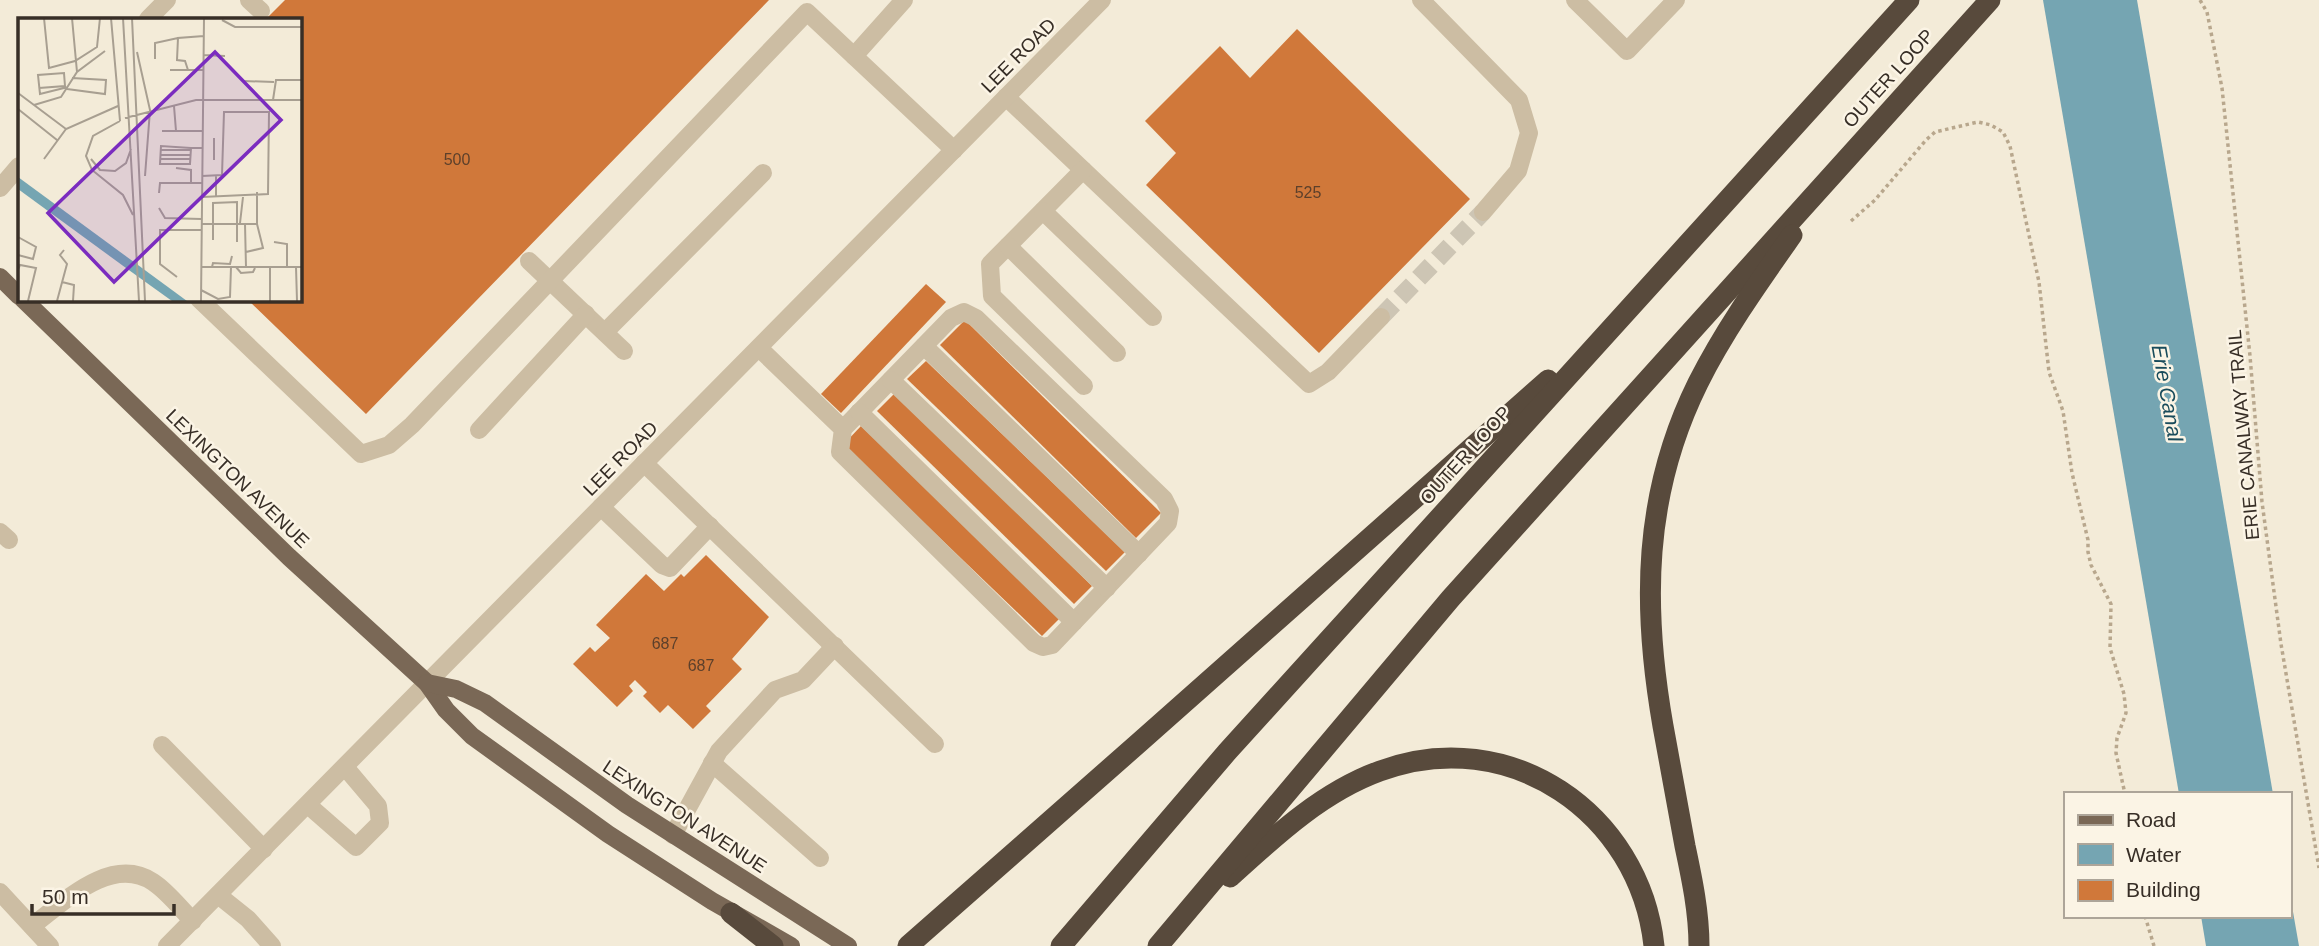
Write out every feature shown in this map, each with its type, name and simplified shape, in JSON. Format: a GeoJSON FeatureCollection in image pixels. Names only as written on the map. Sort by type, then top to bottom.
{"type":"FeatureCollection","features":[{"type":"Feature","properties":{"kind":"highway","name":"OUTER LOOP"},"geometry":{"type":"LineString","coordinates":[[1061,946],[1227,752],[1909,0]]}},
{"type":"Feature","properties":{"kind":"highway","name":"OUTER LOOP"},"geometry":{"type":"LineString","coordinates":[[1160,944],[1451,598],[1990,0]]}},
{"type":"Feature","properties":{"kind":"highway"},"geometry":{"type":"LineString","coordinates":[[1699,946],[1694,892],[1651,649],[1651,555],[1659,494],[1687,407],[1713,355],[1803,220],[1865,138]]}},
{"type":"Feature","properties":{"kind":"highway"},"geometry":{"type":"LineString","coordinates":[[908,946],[1558,372],[1666,268]]}},
{"type":"Feature","properties":{"kind":"highway"},"geometry":{"type":"LineString","coordinates":[[1160,944],[1275,837],[1334,794],[1368,776],[1401,764],[1453,758],[1497,764],[1528,773],[1566,794],[1591,813],[1617,844],[1635,873],[1651,918],[1654,946]]}},
{"type":"Feature","properties":{"kind":"highway"},"geometry":{"type":"LineString","coordinates":[[732,913],[774,946]]}},
{"type":"Feature","properties":{"kind":"main road","name":"LEXINGTON AVENUE"},"geometry":{"type":"LineString","coordinates":[[0,277],[18,295]]}},
{"type":"Feature","properties":{"kind":"main road","name":"LEXINGTON AVENUE"},"geometry":{"type":"LineString","coordinates":[[24,301],[289,558],[427,683],[454,719],[472,736],[608,834],[732,913],[791,946]]}},
{"type":"Feature","properties":{"kind":"main road","name":"LEXINGTON AVENUE"},"geometry":{"type":"LineString","coordinates":[[427,683],[456,690],[485,703],[673,835],[848,946]]}},
{"type":"Feature","properties":{"kind":"street"},"geometry":{"type":"LineString","coordinates":[[149,18],[167,0]]}},
{"type":"Feature","properties":{"kind":"street"},"geometry":{"type":"LineString","coordinates":[[854,55],[904,0]]}},
{"type":"Feature","properties":{"kind":"street","name":"LEE ROAD"},"geometry":{"type":"LineString","coordinates":[[167,946],[1102,0]]}},
{"type":"Feature","properties":{"kind":"street"},"geometry":{"type":"LineString","coordinates":[[1421,0],[1474,51],[1518,100],[1529,133],[1518,172],[1483,212]]}},
{"type":"Feature","properties":{"kind":"street"},"geometry":{"type":"LineString","coordinates":[[1575,0],[1627,51],[1676,0]]}},
{"type":"Feature","properties":{"kind":"street"},"geometry":{"type":"LineString","coordinates":[[201,301],[361,454],[389,445],[412,425],[807,12],[954,150]]}},
{"type":"Feature","properties":{"kind":"street"},"geometry":{"type":"LineString","coordinates":[[1006,97],[1309,384],[1328,372],[1381,317]]}},
{"type":"Feature","properties":{"kind":"street"},"geometry":{"type":"LineString","coordinates":[[0,188],[18,167]]}},
{"type":"Feature","properties":{"kind":"street"},"geometry":{"type":"LineString","coordinates":[[1083,170],[990,264],[992,296],[1084,386]]}},
{"type":"Feature","properties":{"kind":"street"},"geometry":{"type":"LineString","coordinates":[[605,332],[762,173]]}},
{"type":"Feature","properties":{"kind":"street"},"geometry":{"type":"LineString","coordinates":[[1043,211],[1153,317]]}},
{"type":"Feature","properties":{"kind":"street"},"geometry":{"type":"LineString","coordinates":[[1008,246],[1117,353]]}},
{"type":"Feature","properties":{"kind":"street"},"geometry":{"type":"LineString","coordinates":[[529,261],[624,351]]}},
{"type":"Feature","properties":{"kind":"street"},"geometry":{"type":"LineString","coordinates":[[964,312],[976,318],[1164,499],[1170,511],[1168,523],[1052,645],[1043,647],[1034,643],[840,452],[843,429],[891,380],[951,317],[964,312]]}},
{"type":"Feature","properties":{"kind":"street"},"geometry":{"type":"LineString","coordinates":[[479,430],[586,314]]}},
{"type":"Feature","properties":{"kind":"street"},"geometry":{"type":"LineString","coordinates":[[924,346],[1139,554]]}},
{"type":"Feature","properties":{"kind":"street"},"geometry":{"type":"LineString","coordinates":[[759,348],[843,429]]}},
{"type":"Feature","properties":{"kind":"street"},"geometry":{"type":"LineString","coordinates":[[891,380],[1107,588]]}},
{"type":"Feature","properties":{"kind":"street"},"geometry":{"type":"LineString","coordinates":[[859,412],[1074,622]]}},
{"type":"Feature","properties":{"kind":"street"},"geometry":{"type":"LineString","coordinates":[[645,463],[935,744]]}},
{"type":"Feature","properties":{"kind":"street"},"geometry":{"type":"LineString","coordinates":[[601,507],[662,565],[670,568],[710,526]]}},
{"type":"Feature","properties":{"kind":"street"},"geometry":{"type":"LineString","coordinates":[[673,835],[719,751],[775,690],[803,680],[835,646]]}},
{"type":"Feature","properties":{"kind":"street"},"geometry":{"type":"LineString","coordinates":[[162,746],[264,849]]}},
{"type":"Feature","properties":{"kind":"street"},"geometry":{"type":"LineString","coordinates":[[712,763],[820,858]]}},
{"type":"Feature","properties":{"kind":"street"},"geometry":{"type":"LineString","coordinates":[[308,804],[356,847],[380,823],[379,806],[345,767]]}},
{"type":"Feature","properties":{"kind":"street"},"geometry":{"type":"LineString","coordinates":[[32,926],[98,880],[124,872],[152,881],[192,920]]}},
{"type":"Feature","properties":{"kind":"street"},"geometry":{"type":"LineString","coordinates":[[0,892],[50,946]]}},
{"type":"Feature","properties":{"kind":"street"},"geometry":{"type":"LineString","coordinates":[[218,895],[248,919],[272,946]]}},
{"type":"Feature","properties":{"kind":"path","name":"ERIE CANALWAY TRAIL"},"geometry":{"type":"LineString","coordinates":[[2200,0],[2207,12],[2222,88],[2262,502],[2281,644],[2319,868]]}},
{"type":"Feature","properties":{"kind":"path"},"geometry":{"type":"LineString","coordinates":[[1851,221],[1875,200],[1935,132],[1978,122],[2003,132],[2010,146],[2028,226],[2039,282],[2049,372],[2063,411],[2088,552],[2091,565],[2111,604],[2110,648],[2126,713],[2117,738],[2116,753],[2125,792]]}},
{"type":"Feature","properties":{"kind":"path"},"geometry":{"type":"LineString","coordinates":[[2146,918],[2154,946]]}},
{"type":"Feature","properties":{"kind":"water","name":"Erie Canal"},"geometry":{"type":"Polygon","coordinates":[[[2043,0],[2137,0],[2273,792],[2179,792],[2043,0]]]}},
{"type":"Feature","properties":{"kind":"water"},"geometry":{"type":"Polygon","coordinates":[[[2291,900],[2299,946],[2206,946],[2201,918],[2291,918],[2291,900]]]}},
{"type":"Feature","properties":{"kind":"building"},"geometry":{"type":"Polygon","coordinates":[[[285,0],[769,0],[366,414],[249,301],[301,301],[301,18],[267,18],[285,0]]]}},
{"type":"Feature","properties":{"kind":"building"},"geometry":{"type":"Polygon","coordinates":[[[1297,29],[1470,199],[1319,353],[1146,185],[1176,153],[1145,121],[1220,46],[1250,78],[1297,29]]]}},
{"type":"Feature","properties":{"kind":"building"},"geometry":{"type":"Polygon","coordinates":[[[926,284],[946,302],[841,413],[821,394],[926,284]]]}},
{"type":"Feature","properties":{"kind":"building"},"geometry":{"type":"Polygon","coordinates":[[[965,320],[1161,513],[1136,538],[940,345],[965,320]]]}},
{"type":"Feature","properties":{"kind":"building"},"geometry":{"type":"Polygon","coordinates":[[[926,361],[1125,552],[1106,571],[907,379],[926,361]]]}},
{"type":"Feature","properties":{"kind":"building"},"geometry":{"type":"Polygon","coordinates":[[[895,393],[1092,586],[1074,604],[877,411],[895,393]]]}},
{"type":"Feature","properties":{"kind":"building"},"geometry":{"type":"Polygon","coordinates":[[[861,426],[1061,617],[1042,636],[843,445],[861,426]]]}},
{"type":"Feature","properties":{"kind":"building"},"geometry":{"type":"Polygon","coordinates":[[[706,555],[769,617],[732,659],[742,669],[706,706],[711,711],[693,729],[668,705],[660,713],[643,696],[647,692],[635,680],[629,686],[633,691],[617,707],[573,664],[590,647],[595,652],[610,638],[596,625],[646,574],[664,591],[681,574],[684,577],[706,555]]]}},
{"type":"Feature","properties":{"kind":"tunnel"},"geometry":{"type":"LineString","coordinates":[[1381,317],[1483,212]]}}]}
